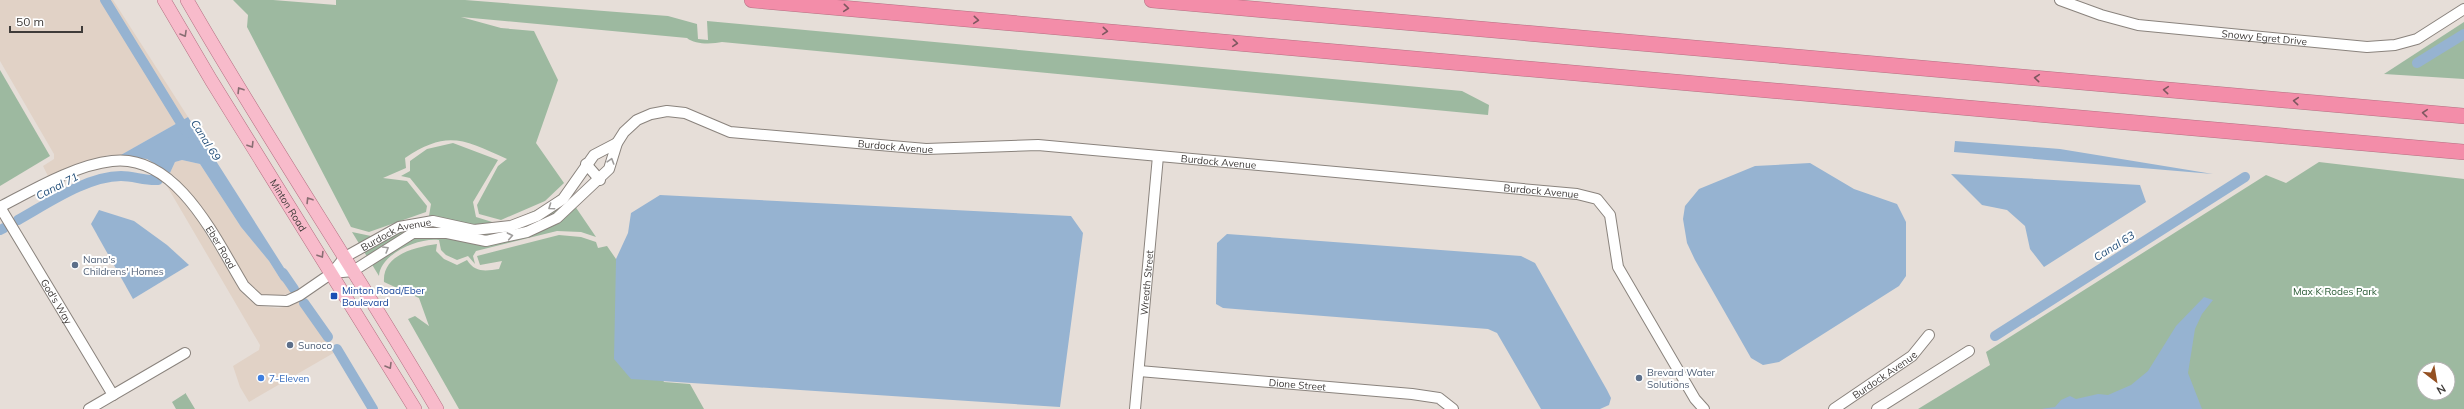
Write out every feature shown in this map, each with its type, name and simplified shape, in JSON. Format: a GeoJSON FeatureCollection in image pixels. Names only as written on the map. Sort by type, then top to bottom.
{"type":"FeatureCollection","features":[{"type":"Feature","properties":{"kind":"highway"},"geometry":{"type":"LineString","coordinates":[[752,0],[2464,152]]}},
{"type":"Feature","properties":{"kind":"highway"},"geometry":{"type":"LineString","coordinates":[[1152,0],[2464,116]]}},
{"type":"Feature","properties":{"kind":"main road","name":"Minton Road"},"geometry":{"type":"LineString","coordinates":[[164,0],[211,80],[415,409]]}},
{"type":"Feature","properties":{"kind":"main road","name":"Minton Road"},"geometry":{"type":"LineString","coordinates":[[187,0],[229,74],[345,257],[437,409]]}},
{"type":"Feature","properties":{"kind":"street","name":"Snowy Egret Drive"},"geometry":{"type":"LineString","coordinates":[[2060,0],[2101,15],[2138,26],[2367,47],[2395,45],[2417,39],[2464,9]]}},
{"type":"Feature","properties":{"kind":"street","name":"Burdock Avenue"},"geometry":{"type":"LineString","coordinates":[[345,257],[399,227],[433,221],[448,229],[486,241],[527,232],[557,218],[600,180],[609,169],[617,142],[624,132],[638,120],[651,114],[667,111],[685,113],[730,132],[926,149],[1038,145],[1577,194],[1597,199],[1610,215],[1618,268],[1695,399],[1704,409]]}},
{"type":"Feature","properties":{"kind":"street","name":"Burdock Avenue"},"geometry":{"type":"LineString","coordinates":[[353,271],[413,233],[448,229],[474,230],[511,226],[537,216],[565,195],[594,155],[617,142]]}},
{"type":"Feature","properties":{"kind":"street","name":"Wreath Street"},"geometry":{"type":"LineString","coordinates":[[1135,409],[1158,156]]}},
{"type":"Feature","properties":{"kind":"street","name":"Eber Road"},"geometry":{"type":"LineString","coordinates":[[0,207],[63,175],[113,161],[147,165],[173,182],[202,218],[244,286],[260,300],[287,301],[300,295],[332,273],[345,257]]}},
{"type":"Feature","properties":{"kind":"street"},"geometry":{"type":"LineString","coordinates":[[586,164],[600,180]]}},
{"type":"Feature","properties":{"kind":"street"},"geometry":{"type":"LineString","coordinates":[[565,195],[576,202]]}},
{"type":"Feature","properties":{"kind":"street","name":"God's Way"},"geometry":{"type":"LineString","coordinates":[[0,207],[113,395]]}},
{"type":"Feature","properties":{"kind":"street"},"geometry":{"type":"LineString","coordinates":[[524,222],[527,232]]}},
{"type":"Feature","properties":{"kind":"street","name":"Eber Road"},"geometry":{"type":"LineString","coordinates":[[332,273],[353,271]]}},
{"type":"Feature","properties":{"kind":"street","name":"Burdock Avenue"},"geometry":{"type":"LineString","coordinates":[[1834,409],[1912,356],[1929,335]]}},
{"type":"Feature","properties":{"kind":"street"},"geometry":{"type":"LineString","coordinates":[[1877,409],[1969,351]]}},
{"type":"Feature","properties":{"kind":"street"},"geometry":{"type":"LineString","coordinates":[[89,409],[185,352]]}},
{"type":"Feature","properties":{"kind":"street","name":"Dione Street"},"geometry":{"type":"LineString","coordinates":[[1139,371],[1412,394],[1439,398],[1453,409]]}},
{"type":"Feature","properties":{"kind":"shaded area"},"geometry":{"type":"Polygon","coordinates":[[[0,0],[113,0],[188,117],[119,156],[108,155],[48,176],[43,166],[54,159],[54,154],[0,61],[0,0]]]}},
{"type":"Feature","properties":{"kind":"shaded area"},"geometry":{"type":"Polygon","coordinates":[[[182,160],[200,164],[241,227],[269,261],[281,280],[287,285],[293,282],[298,290],[277,297],[261,295],[247,282],[194,199],[176,177],[170,173],[175,162],[182,160]]]}},
{"type":"Feature","properties":{"kind":"shaded area"},"geometry":{"type":"Polygon","coordinates":[[[164,181],[170,185],[198,221],[239,288],[248,299],[260,306],[278,308],[290,306],[304,299],[337,351],[249,402],[240,387],[233,366],[259,350],[260,345],[164,181]]]}},
{"type":"Feature","properties":{"kind":"green space"},"geometry":{"type":"Polygon","coordinates":[[[233,0],[273,0],[336,5],[336,0],[465,0],[668,16],[697,24],[698,39],[708,40],[707,21],[1462,91],[1489,105],[1488,115],[722,42],[704,43],[695,42],[687,38],[461,17],[501,28],[534,31],[558,80],[536,143],[564,183],[545,201],[501,220],[479,214],[477,205],[498,166],[507,159],[478,146],[455,140],[432,144],[405,158],[406,168],[383,178],[407,181],[427,206],[426,212],[369,232],[351,227],[247,27],[248,15],[233,0]]]}},
{"type":"Feature","properties":{"kind":"green space"},"geometry":{"type":"Polygon","coordinates":[[[2464,22],[2464,79],[2384,74],[2464,22]]]}},
{"type":"Feature","properties":{"kind":"green space"},"geometry":{"type":"Polygon","coordinates":[[[0,70],[50,156],[0,186],[0,70]]]}},
{"type":"Feature","properties":{"kind":"green space"},"geometry":{"type":"Polygon","coordinates":[[[453,143],[498,160],[473,202],[476,217],[502,225],[547,205],[564,190],[596,237],[581,232],[557,231],[476,251],[473,256],[475,264],[468,256],[457,260],[446,255],[441,250],[439,240],[421,241],[411,244],[393,254],[381,268],[379,276],[352,232],[371,236],[429,216],[431,204],[410,178],[401,176],[410,171],[410,161],[427,149],[453,143]]]}},
{"type":"Feature","properties":{"kind":"green space","name":"Max K Rodes Park"},"geometry":{"type":"Polygon","coordinates":[[[2319,162],[2464,179],[2464,409],[1918,409],[1990,365],[1986,352],[2266,175],[2286,183],[2319,162]]]}},
{"type":"Feature","properties":{"kind":"green space"},"geometry":{"type":"Polygon","coordinates":[[[559,235],[581,237],[596,242],[598,248],[607,246],[616,259],[616,283],[664,382],[690,384],[704,409],[459,409],[408,319],[415,316],[429,326],[419,298],[384,282],[388,265],[394,259],[410,250],[437,244],[436,251],[444,259],[457,265],[467,260],[477,269],[499,269],[502,261],[480,265],[477,256],[559,235]]]}},
{"type":"Feature","properties":{"kind":"green space"},"geometry":{"type":"Polygon","coordinates":[[[186,393],[195,409],[176,409],[172,402],[186,393]]]}},
{"type":"Feature","properties":{"kind":"water"},"geometry":{"type":"Polygon","coordinates":[[[188,117],[293,282],[287,285],[281,280],[269,261],[241,227],[200,164],[182,160],[175,162],[170,173],[147,159],[119,156],[188,117]]]}},
{"type":"Feature","properties":{"kind":"water"},"geometry":{"type":"Polygon","coordinates":[[[1955,141],[2060,149],[2213,174],[1954,152],[1955,141]]]}},
{"type":"Feature","properties":{"kind":"water"},"geometry":{"type":"Polygon","coordinates":[[[1810,163],[1854,189],[1897,204],[1906,222],[1906,276],[1899,286],[1779,362],[1763,365],[1751,358],[1695,260],[1687,243],[1683,219],[1685,206],[1699,189],[1755,166],[1810,163]]]}},
{"type":"Feature","properties":{"kind":"water"},"geometry":{"type":"Polygon","coordinates":[[[1951,174],[2140,185],[2146,202],[2044,267],[2030,249],[2025,226],[2007,210],[1982,205],[1951,174]]]}},
{"type":"Feature","properties":{"kind":"water"},"geometry":{"type":"Polygon","coordinates":[[[660,195],[1071,216],[1083,233],[1060,407],[631,379],[614,359],[616,259],[628,233],[631,213],[660,195]]]}},
{"type":"Feature","properties":{"kind":"water"},"geometry":{"type":"Polygon","coordinates":[[[99,210],[134,221],[167,245],[189,265],[133,299],[91,224],[99,210]]]}},
{"type":"Feature","properties":{"kind":"water"},"geometry":{"type":"Polygon","coordinates":[[[1227,234],[1521,256],[1535,263],[1607,390],[1611,398],[1609,405],[1600,409],[1541,409],[1497,333],[1488,329],[1223,308],[1216,304],[1217,243],[1227,234]]]}},
{"type":"Feature","properties":{"kind":"water"},"geometry":{"type":"Polygon","coordinates":[[[2204,297],[2213,300],[2202,314],[2195,329],[2188,373],[2202,409],[2041,409],[2055,407],[2061,400],[2070,396],[2076,399],[2098,394],[2108,395],[2131,385],[2148,371],[2176,326],[2204,297]]]}},
{"type":"Feature","properties":{"kind":"waterway","name":"Canal 69"},"geometry":{"type":"LineString","coordinates":[[105,0],[187,133]]}},
{"type":"Feature","properties":{"kind":"waterway","name":"Canal 63"},"geometry":{"type":"LineString","coordinates":[[2417,63],[2464,34]]}},
{"type":"Feature","properties":{"kind":"waterway","name":"Canal 71"},"geometry":{"type":"LineString","coordinates":[[18,220],[68,192],[108,177],[121,176],[158,180]]}},
{"type":"Feature","properties":{"kind":"waterway","name":"Canal 63"},"geometry":{"type":"LineString","coordinates":[[1995,336],[2245,177]]}},
{"type":"Feature","properties":{"kind":"waterway","name":"Canal 71"},"geometry":{"type":"LineString","coordinates":[[0,230],[4,228]]}},
{"type":"Feature","properties":{"kind":"waterway","name":"Canal 69"},"geometry":{"type":"LineString","coordinates":[[283,273],[294,289]]}},
{"type":"Feature","properties":{"kind":"waterway","name":"Canal 69"},"geometry":{"type":"LineString","coordinates":[[304,303],[328,337]]}},
{"type":"Feature","properties":{"kind":"waterway","name":"Canal 69"},"geometry":{"type":"LineString","coordinates":[[337,349],[373,409]]}},
{"type":"Feature","properties":{"kind":"place","name":"Nana's Childrens' Homes"},"geometry":{"type":"Point","coordinates":[75,265]}},
{"type":"Feature","properties":{"kind":"place","name":"Minton Road/Eber Boulevard"},"geometry":{"type":"Point","coordinates":[334,296]}},
{"type":"Feature","properties":{"kind":"place","name":"Sunoco"},"geometry":{"type":"Point","coordinates":[290,345]}},
{"type":"Feature","properties":{"kind":"place","name":"7-Eleven"},"geometry":{"type":"Point","coordinates":[261,378]}},
{"type":"Feature","properties":{"kind":"place","name":"Brevard Water Solutions"},"geometry":{"type":"Point","coordinates":[1639,378]}}]}
